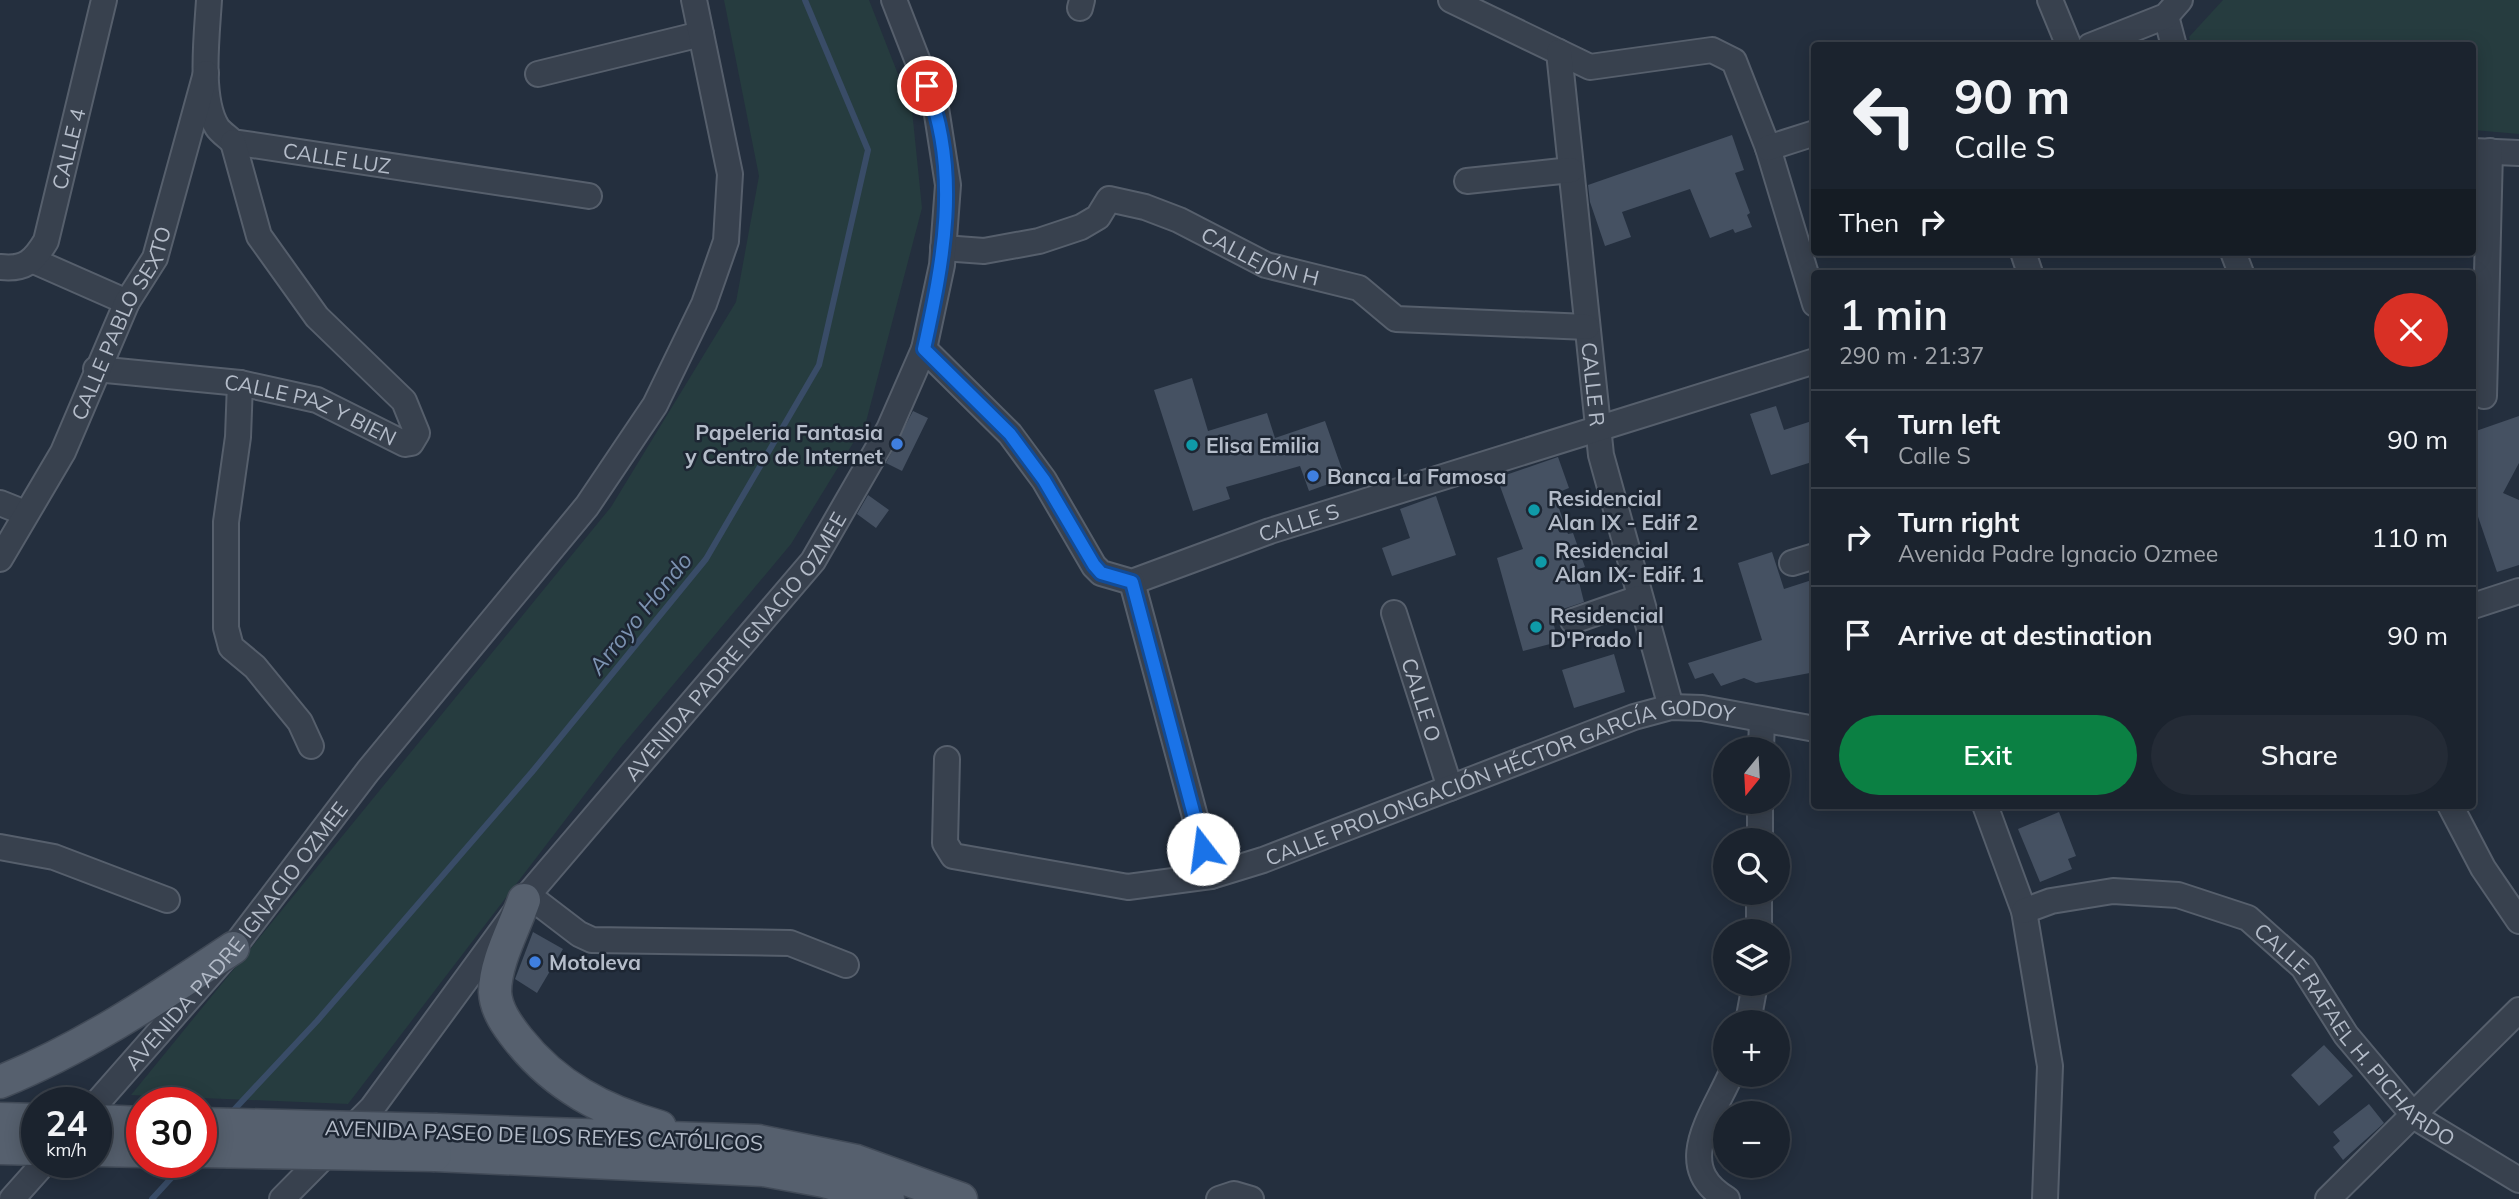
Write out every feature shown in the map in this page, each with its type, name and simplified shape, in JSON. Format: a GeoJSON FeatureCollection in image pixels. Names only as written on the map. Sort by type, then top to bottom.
{"type":"FeatureCollection","features":[{"type":"Feature","properties":{"kind":"main road"},"geometry":{"type":"LineString","coordinates":[[526,898],[497,976],[495,993],[506,1025],[534,1060],[554,1078],[578,1093],[607,1110],[695,1137]]}},
{"type":"Feature","properties":{"kind":"main road"},"geometry":{"type":"LineString","coordinates":[[0,1082],[62,1054],[104,1030],[233,948]]}},
{"type":"Feature","properties":{"kind":"main road"},"geometry":{"type":"LineString","coordinates":[[0,1119],[21,1120]]}},
{"type":"Feature","properties":{"kind":"main road","name":"AVENIDA PASEO DE LOS REYES CATÓLICOS"},"geometry":{"type":"LineString","coordinates":[[217,1125],[763,1170],[824,1181],[888,1199]]}},
{"type":"Feature","properties":{"kind":"main road","name":"AVENIDA PASEO DE LOS REYES CATÓLICOS"},"geometry":{"type":"LineString","coordinates":[[217,1151],[695,1137],[758,1141],[813,1150],[856,1161],[961,1199]]}},
{"type":"Feature","properties":{"kind":"main road"},"geometry":{"type":"LineString","coordinates":[[0,1149],[21,1149]]}},
{"type":"Feature","properties":{"kind":"street","name":"CALLE 4"},"geometry":{"type":"LineString","coordinates":[[34,261],[46,241],[104,0]]}},
{"type":"Feature","properties":{"kind":"street"},"geometry":{"type":"LineString","coordinates":[[209,0],[206,73],[217,127],[233,142]]}},
{"type":"Feature","properties":{"kind":"street","name":"AVENIDA PADRE IGNACIO OZMEE"},"geometry":{"type":"LineString","coordinates":[[111,1087],[233,948],[368,771],[587,506],[655,405],[704,303],[726,241],[730,174],[694,0]]}},
{"type":"Feature","properties":{"kind":"street","name":"AVENIDA PADRE IGNACIO OZMEE"},"geometry":{"type":"LineString","coordinates":[[282,1199],[372,1108],[526,898],[813,561],[889,429],[924,349],[943,248],[948,185],[936,108],[894,0]]}},
{"type":"Feature","properties":{"kind":"street"},"geometry":{"type":"LineString","coordinates":[[1452,0],[1580,65],[1599,68],[1712,50],[1734,61],[1768,148],[1811,291]]}},
{"type":"Feature","properties":{"kind":"street"},"geometry":{"type":"LineString","coordinates":[[2050,0],[2067,42]]}},
{"type":"Feature","properties":{"kind":"street"},"geometry":{"type":"LineString","coordinates":[[2099,42],[2173,8],[2174,42]]}},
{"type":"Feature","properties":{"kind":"street"},"geometry":{"type":"LineString","coordinates":[[538,74],[701,34]]}},
{"type":"Feature","properties":{"kind":"street","name":"CALLE R"},"geometry":{"type":"LineString","coordinates":[[1559,52],[1601,455],[1671,707]]}},
{"type":"Feature","properties":{"kind":"street","name":"CALLE PABLO SEXTO"},"geometry":{"type":"LineString","coordinates":[[0,558],[63,452],[96,369],[127,302],[155,258],[206,73]]}},
{"type":"Feature","properties":{"kind":"street"},"geometry":{"type":"LineString","coordinates":[[1768,148],[1811,134]]}},
{"type":"Feature","properties":{"kind":"street","name":"CALLE LUZ"},"geometry":{"type":"LineString","coordinates":[[233,142],[589,196]]}},
{"type":"Feature","properties":{"kind":"street","name":"CALLE PAZ Y BIEN"},"geometry":{"type":"LineString","coordinates":[[96,369],[240,383],[317,400],[405,444],[411,443],[417,433],[404,401],[317,317],[260,236],[233,142]]}},
{"type":"Feature","properties":{"kind":"street"},"geometry":{"type":"LineString","coordinates":[[2484,396],[2481,151],[2519,153]]}},
{"type":"Feature","properties":{"kind":"street"},"geometry":{"type":"LineString","coordinates":[[1467,181],[1570,170]]}},
{"type":"Feature","properties":{"kind":"street","name":"CALLEJÓN H"},"geometry":{"type":"LineString","coordinates":[[943,248],[984,251],[1039,241],[1081,227],[1098,217],[1109,199],[1145,207],[1179,220],[1266,265],[1359,288],[1396,319],[1587,327]]}},
{"type":"Feature","properties":{"kind":"street"},"geometry":{"type":"LineString","coordinates":[[0,267],[19,268],[34,261],[127,302]]}},
{"type":"Feature","properties":{"kind":"street"},"geometry":{"type":"LineString","coordinates":[[924,349],[1010,434],[1044,480],[1101,573],[1132,582],[1211,876]]}},
{"type":"Feature","properties":{"kind":"street","name":"CALLE S"},"geometry":{"type":"LineString","coordinates":[[1132,582],[1270,531],[1811,362]]}},
{"type":"Feature","properties":{"kind":"street"},"geometry":{"type":"LineString","coordinates":[[240,383],[238,437],[226,522],[226,628],[231,647],[255,667],[300,722],[311,746]]}},
{"type":"Feature","properties":{"kind":"street"},"geometry":{"type":"LineString","coordinates":[[0,503],[25,513]]}},
{"type":"Feature","properties":{"kind":"street"},"geometry":{"type":"LineString","coordinates":[[2476,605],[2519,591]]}},
{"type":"Feature","properties":{"kind":"street"},"geometry":{"type":"LineString","coordinates":[[1573,621],[1639,598]]}},
{"type":"Feature","properties":{"kind":"street","name":"CALLE O"},"geometry":{"type":"LineString","coordinates":[[1394,612],[1450,788]]}},
{"type":"Feature","properties":{"kind":"street","name":"CALLE PROLONGACIÓN HÉCTOR GARCÍA GODOY"},"geometry":{"type":"LineString","coordinates":[[947,759],[945,843],[953,856],[1128,887],[1211,876],[1263,860],[1634,718],[1671,707],[1702,708],[1811,728]]}},
{"type":"Feature","properties":{"kind":"street"},"geometry":{"type":"LineString","coordinates":[[1761,737],[1762,720]]}},
{"type":"Feature","properties":{"kind":"street"},"geometry":{"type":"LineString","coordinates":[[1986,809],[2024,911],[2050,1066],[2045,1199]]}},
{"type":"Feature","properties":{"kind":"street"},"geometry":{"type":"LineString","coordinates":[[2452,809],[2483,868],[2519,921]]}},
{"type":"Feature","properties":{"kind":"street"},"geometry":{"type":"LineString","coordinates":[[0,847],[54,857],[167,900]]}},
{"type":"Feature","properties":{"kind":"street","name":"CALLE RAFAEL H. PICHARDO"},"geometry":{"type":"LineString","coordinates":[[2024,911],[2051,901],[2113,891],[2178,895],[2248,918],[2302,967],[2346,1035],[2415,1117],[2519,1180]]}},
{"type":"Feature","properties":{"kind":"street"},"geometry":{"type":"LineString","coordinates":[[526,898],[592,940],[790,943],[845,965]]}},
{"type":"Feature","properties":{"kind":"street"},"geometry":{"type":"LineString","coordinates":[[2328,1199],[2415,1117],[2519,1010]]}},
{"type":"Feature","properties":{"kind":"street"},"geometry":{"type":"LineString","coordinates":[[1725,1087],[1700,1142],[1697,1157],[1699,1173],[1717,1193],[1727,1199]]}},
{"type":"Feature","properties":{"kind":"street"},"geometry":{"type":"LineString","coordinates":[[12,1199],[31,1178]]}},
{"type":"Feature","properties":{"kind":"street"},"geometry":{"type":"LineString","coordinates":[[1219,1199],[1234,1194],[1251,1199]]}},
{"type":"Feature","properties":{"kind":"green space"},"geometry":{"type":"Polygon","coordinates":[[[724,0],[869,0],[912,110],[922,208],[866,422],[791,544],[621,747],[348,1104],[217,1099],[217,1087],[138,1087],[611,507],[736,302],[759,176],[724,0]]]}},
{"type":"Feature","properties":{"kind":"green space"},"geometry":{"type":"Polygon","coordinates":[[[2223,0],[2519,0],[2519,134],[2476,130],[2476,42],[2190,42],[2189,37],[2223,0]]]}},
{"type":"Feature","properties":{"kind":"building"},"geometry":{"type":"Polygon","coordinates":[[[1732,135],[1744,170],[1735,173],[1750,213],[1747,215],[1752,227],[1735,233],[1733,229],[1710,238],[1690,189],[1622,212],[1631,237],[1605,246],[1590,202],[1588,185],[1732,135]]]}},
{"type":"Feature","properties":{"kind":"building"},"geometry":{"type":"Polygon","coordinates":[[[1192,378],[1208,431],[1267,413],[1275,438],[1325,421],[1345,478],[1309,491],[1300,466],[1226,487],[1230,499],[1193,511],[1154,390],[1192,378]]]}},
{"type":"Feature","properties":{"kind":"building"},"geometry":{"type":"Polygon","coordinates":[[[1776,406],[1784,430],[1811,421],[1811,462],[1771,475],[1750,414],[1776,406]]]}},
{"type":"Feature","properties":{"kind":"building"},"geometry":{"type":"Polygon","coordinates":[[[913,411],[928,418],[902,471],[886,463],[913,411]]]}},
{"type":"Feature","properties":{"kind":"building"},"geometry":{"type":"Polygon","coordinates":[[[2519,416],[2519,463],[2503,493],[2519,500],[2519,565],[2497,572],[2476,511],[2476,431],[2519,416]]]}},
{"type":"Feature","properties":{"kind":"building"},"geometry":{"type":"Polygon","coordinates":[[[1558,457],[1569,488],[1554,494],[1568,534],[1573,533],[1585,567],[1576,570],[1584,602],[1551,613],[1558,642],[1523,651],[1497,558],[1523,549],[1497,478],[1558,457]]]}},
{"type":"Feature","properties":{"kind":"building"},"geometry":{"type":"Polygon","coordinates":[[[868,495],[889,510],[876,528],[857,514],[868,495]]]}},
{"type":"Feature","properties":{"kind":"building"},"geometry":{"type":"Polygon","coordinates":[[[1436,496],[1456,555],[1392,576],[1382,548],[1410,538],[1400,509],[1436,496]]]}},
{"type":"Feature","properties":{"kind":"building"},"geometry":{"type":"Polygon","coordinates":[[[1772,552],[1784,589],[1811,580],[1811,673],[1756,683],[1744,678],[1721,686],[1713,673],[1695,679],[1688,663],[1762,640],[1738,563],[1772,552]]]}},
{"type":"Feature","properties":{"kind":"building"},"geometry":{"type":"Polygon","coordinates":[[[1614,654],[1625,692],[1574,708],[1562,670],[1614,654]]]}},
{"type":"Feature","properties":{"kind":"building"},"geometry":{"type":"Polygon","coordinates":[[[2059,812],[2076,856],[2068,859],[2072,869],[2040,882],[2018,829],[2059,812]]]}},
{"type":"Feature","properties":{"kind":"building","name":"Motoleva"},"geometry":{"type":"Polygon","coordinates":[[[533,932],[563,949],[537,993],[515,979],[533,932]]]}},
{"type":"Feature","properties":{"kind":"building"},"geometry":{"type":"Polygon","coordinates":[[[2324,1045],[2353,1076],[2319,1106],[2291,1075],[2324,1045]]]}},
{"type":"Feature","properties":{"kind":"building"},"geometry":{"type":"Polygon","coordinates":[[[2369,1104],[2384,1123],[2343,1160],[2333,1147],[2340,1141],[2333,1132],[2369,1104]]]}},
{"type":"Feature","properties":{"kind":"waterway","name":"Arroyo Hondo"},"geometry":{"type":"LineString","coordinates":[[231,1113],[317,1021],[532,772],[706,559],[819,365],[868,150],[805,0]]}},
{"type":"Feature","properties":{"kind":"waterway","name":"Arroyo Hondo"},"geometry":{"type":"LineString","coordinates":[[152,1199],[171,1178]]}},
{"type":"Feature","properties":{"kind":"place","name":"Papeleria Fantasia y Centro de Internet"},"geometry":{"type":"Point","coordinates":[897,444]}},
{"type":"Feature","properties":{"kind":"place","name":"Elisa Emilia"},"geometry":{"type":"Point","coordinates":[1192,445]}},
{"type":"Feature","properties":{"kind":"place","name":"Banca La Famosa"},"geometry":{"type":"Point","coordinates":[1313,476]}},
{"type":"Feature","properties":{"kind":"place","name":"Residencial Alan IX - Edif 2"},"geometry":{"type":"Point","coordinates":[1534,510]}},
{"type":"Feature","properties":{"kind":"place","name":"Residencial Alan IX- Edif. 1"},"geometry":{"type":"Point","coordinates":[1541,562]}},
{"type":"Feature","properties":{"kind":"place","name":"Residencial D'Prado I"},"geometry":{"type":"Point","coordinates":[1536,627]}},
{"type":"Feature","properties":{"kind":"place","name":"Motoleva"},"geometry":{"type":"Point","coordinates":[535,962]}},
{"type":"Feature","properties":{"kind":"route"},"geometry":{"type":"LineString","coordinates":[[927,86],[936,108],[948,185],[942,265],[924,349],[967,388],[1010,434],[1044,480],[1101,573],[1132,582],[1203,849]]}}]}
